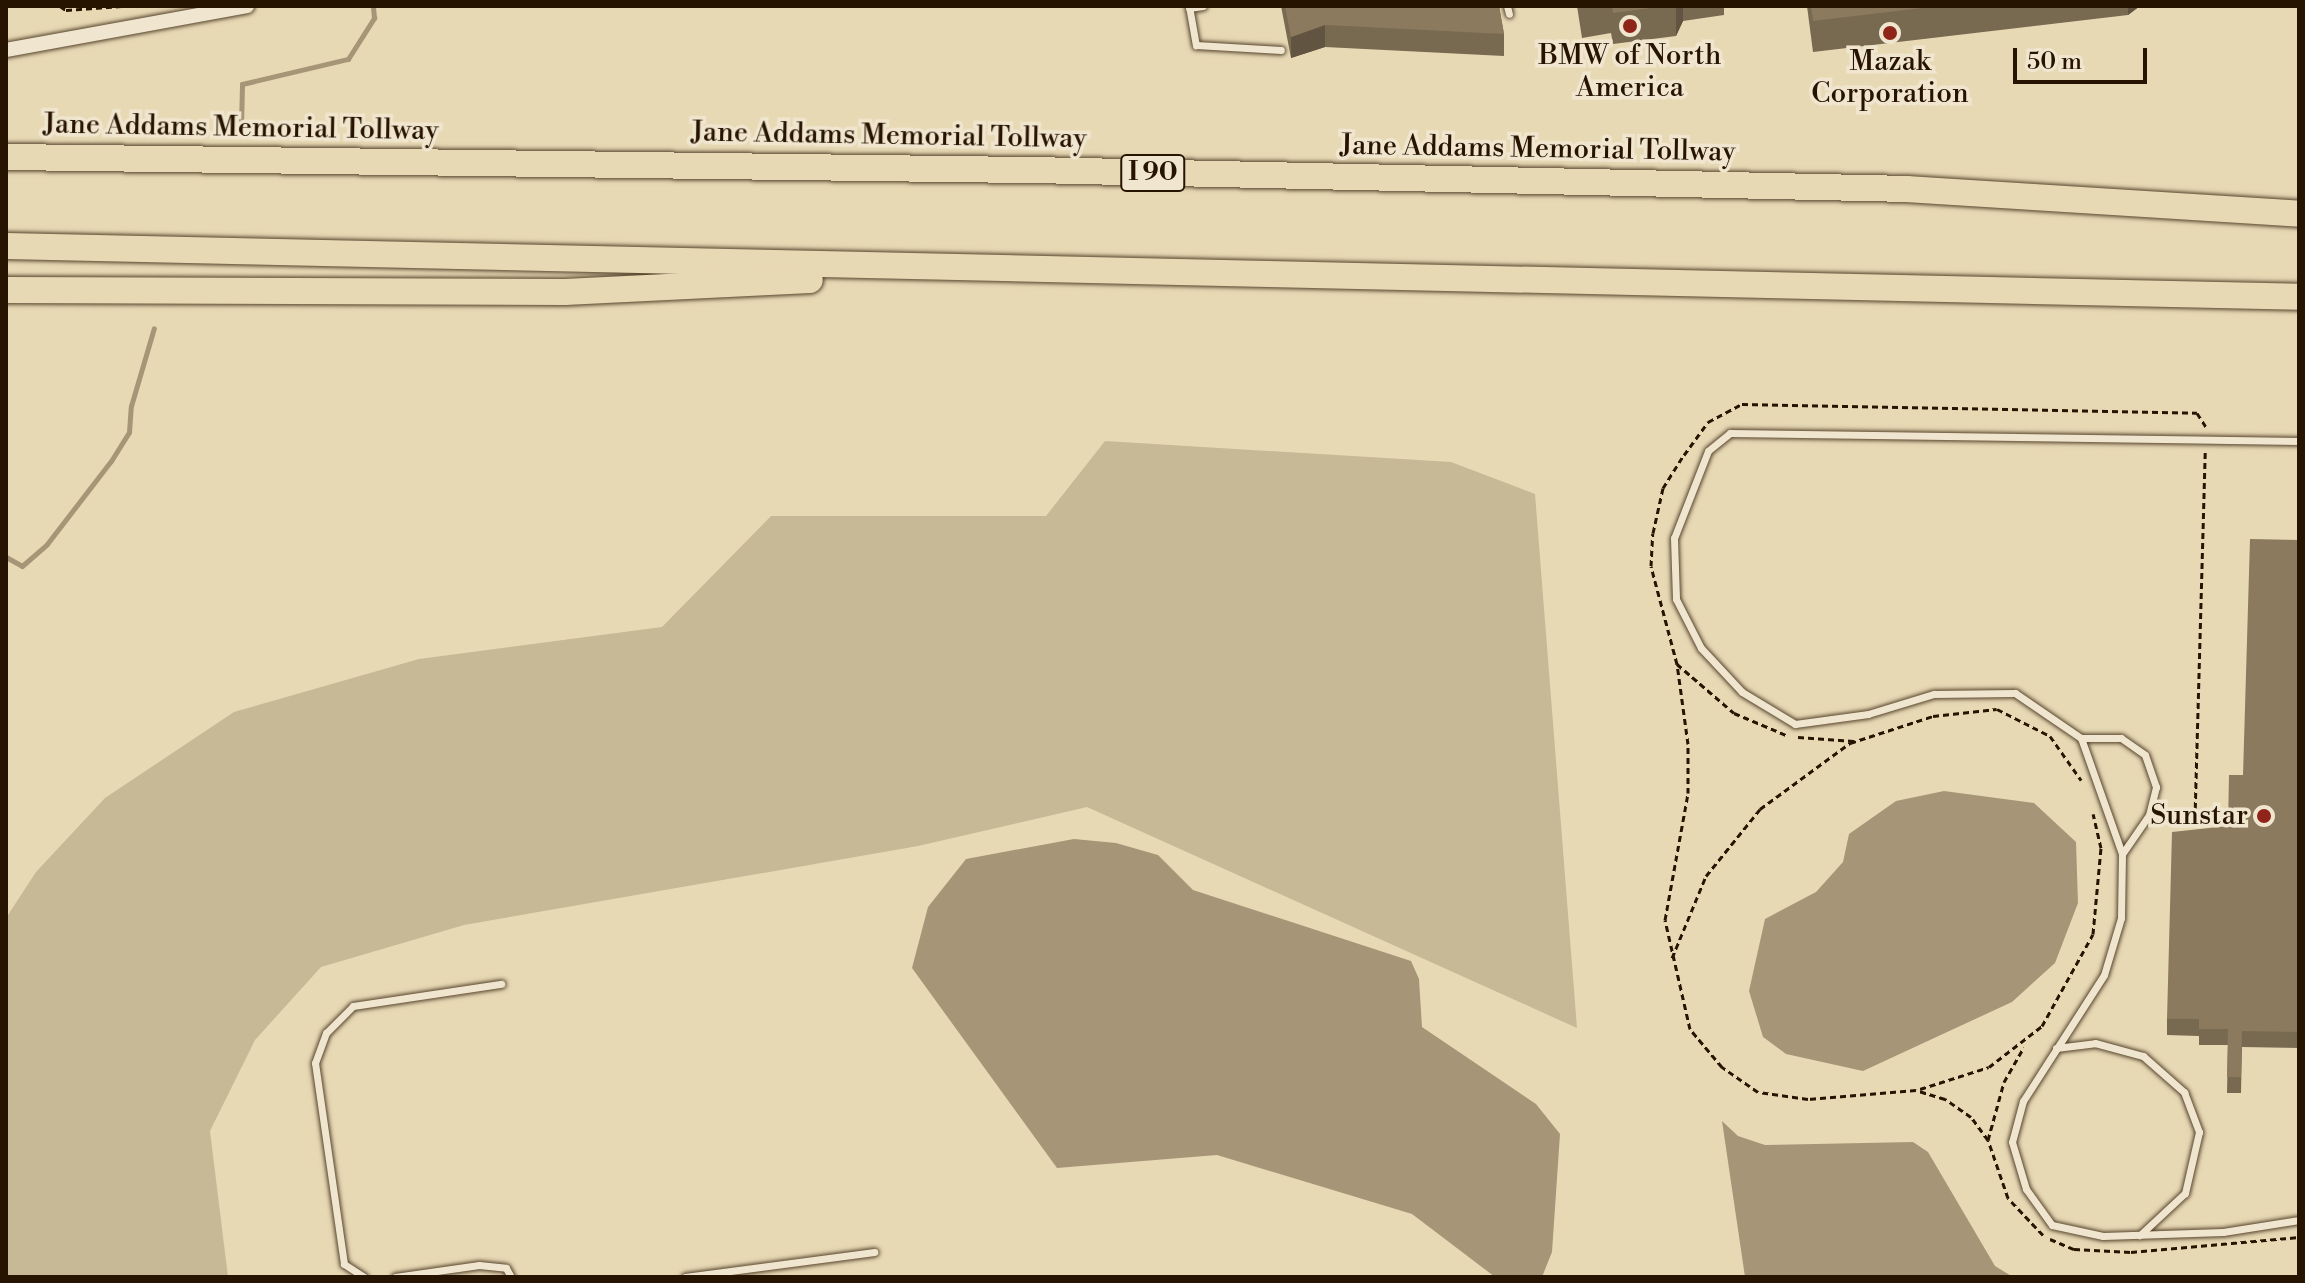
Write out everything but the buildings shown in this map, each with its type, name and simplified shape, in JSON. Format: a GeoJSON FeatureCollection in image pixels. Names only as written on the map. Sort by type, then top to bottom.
{"type":"FeatureCollection","features":[{"type":"Feature","properties":{"kind":"highway","name":"Jane Addams Memorial Tollway"},"geometry":{"type":"LineString","coordinates":[[6,157],[1032,170],[1907,189],[2299,214]]}},
{"type":"Feature","properties":{"kind":"highway"},"geometry":{"type":"LineString","coordinates":[[6,246],[2299,297]]}},
{"type":"Feature","properties":{"kind":"highway"},"geometry":{"type":"LineString","coordinates":[[6,290],[565,292],[1033,269]]}},
{"type":"Feature","properties":{"kind":"street"},"geometry":{"type":"LineString","coordinates":[[6,50],[247,6]]}},
{"type":"Feature","properties":{"kind":"lane"},"geometry":{"type":"LineString","coordinates":[[1203,6],[1189,7],[1196,45],[1281,50]]}},
{"type":"Feature","properties":{"kind":"lane"},"geometry":{"type":"LineString","coordinates":[[2122,854],[2149,815],[2156,787],[2145,755],[2121,738],[2081,738],[2015,693],[1934,694],[1868,714],[1795,724],[1742,692],[1701,648],[1676,599],[1674,538],[1692,485],[1708,451],[1730,433],[2299,441]]}},
{"type":"Feature","properties":{"kind":"lane"},"geometry":{"type":"LineString","coordinates":[[2081,738],[2122,854],[2121,918],[2104,975],[2023,1101],[2012,1142],[2026,1189],[2052,1225],[2103,1236],[2223,1232],[2299,1220]]}},
{"type":"Feature","properties":{"kind":"lane"},"geometry":{"type":"LineString","coordinates":[[364,1277],[344,1264],[315,1063],[326,1033],[353,1006],[501,984]]}},
{"type":"Feature","properties":{"kind":"lane"},"geometry":{"type":"LineString","coordinates":[[2056,1048],[2095,1043],[2143,1056],[2184,1092],[2199,1132],[2185,1193],[2140,1235]]}},
{"type":"Feature","properties":{"kind":"lane"},"geometry":{"type":"LineString","coordinates":[[685,1277],[874,1252]]}},
{"type":"Feature","properties":{"kind":"lane"},"geometry":{"type":"LineString","coordinates":[[395,1277],[479,1265],[506,1268],[511,1277]]}},
{"type":"Feature","properties":{"kind":"path"},"geometry":{"type":"LineString","coordinates":[[60,6],[66,10],[122,6]]}},
{"type":"Feature","properties":{"kind":"path"},"geometry":{"type":"LineString","coordinates":[[2025,1044],[1989,1067],[1916,1090],[1808,1099],[1758,1092],[1722,1067],[1690,1029],[1665,920],[1688,793],[1688,744],[1677,664],[1651,566],[1653,533],[1663,488],[1708,422],[1731,407],[1767,402],[2181,412],[2205,419],[2207,440],[2195,818]]}},
{"type":"Feature","properties":{"kind":"path"},"geometry":{"type":"LineString","coordinates":[[1672,958],[1706,876],[1760,809],[1850,743],[1933,716],[1997,709],[2050,736],[2087,790]]}},
{"type":"Feature","properties":{"kind":"path"},"geometry":{"type":"LineString","coordinates":[[1988,1140],[2004,1082],[2025,1044],[2077,971],[2093,934],[2101,848],[2090,804]]}},
{"type":"Feature","properties":{"kind":"path"},"geometry":{"type":"LineString","coordinates":[[1916,1090],[1945,1099],[1971,1117],[1988,1140],[2008,1198],[2037,1233],[2074,1249],[2205,1249],[2299,1237]]}},
{"type":"Feature","properties":{"kind":"shaded area"},"geometry":{"type":"Polygon","coordinates":[[[1105,441],[1451,462],[1535,494],[1577,1028],[1087,807],[918,846],[464,925],[321,967],[255,1040],[210,1131],[228,1277],[6,1277],[6,918],[36,872],[105,798],[234,712],[419,659],[662,627],[771,516],[1046,516],[1105,441]]]}},
{"type":"Feature","properties":{"kind":"shaded area"},"geometry":{"type":"Polygon","coordinates":[[[1944,791],[2034,803],[2076,842],[2078,903],[2055,963],[2012,1002],[1863,1071],[1786,1054],[1763,1037],[1749,991],[1765,919],[1816,892],[1843,862],[1849,834],[1896,801],[1944,791]]]}},
{"type":"Feature","properties":{"kind":"shaded area"},"geometry":{"type":"Polygon","coordinates":[[[1074,839],[1116,843],[1158,855],[1193,890],[1411,961],[1419,979],[1422,1027],[1536,1104],[1560,1134],[1552,1252],[1542,1277],[1495,1277],[1412,1214],[1217,1155],[1057,1168],[912,968],[928,907],[966,859],[1074,839]]]}},
{"type":"Feature","properties":{"kind":"shaded area"},"geometry":{"type":"Polygon","coordinates":[[[1722,1121],[1738,1136],[1765,1145],[1913,1142],[1928,1152],[1995,1266],[2013,1277],[1745,1277],[1722,1121]]]}},
{"type":"Feature","properties":{"kind":"waterway"},"geometry":{"type":"LineString","coordinates":[[241,126],[242,84],[348,59],[374,18],[373,6]]}},
{"type":"Feature","properties":{"kind":"waterway"},"geometry":{"type":"LineString","coordinates":[[6,557],[22,566],[47,544],[111,461],[129,432],[131,406],[154,328]]}},
{"type":"Feature","properties":{"kind":"place","name":"BMW of North America"},"geometry":{"type":"Point","coordinates":[1630,26]}},
{"type":"Feature","properties":{"kind":"place","name":"Mazak Corporation"},"geometry":{"type":"Point","coordinates":[1890,33]}},
{"type":"Feature","properties":{"kind":"place","name":"Sunstar"},"geometry":{"type":"Point","coordinates":[2264,816]}}]}
